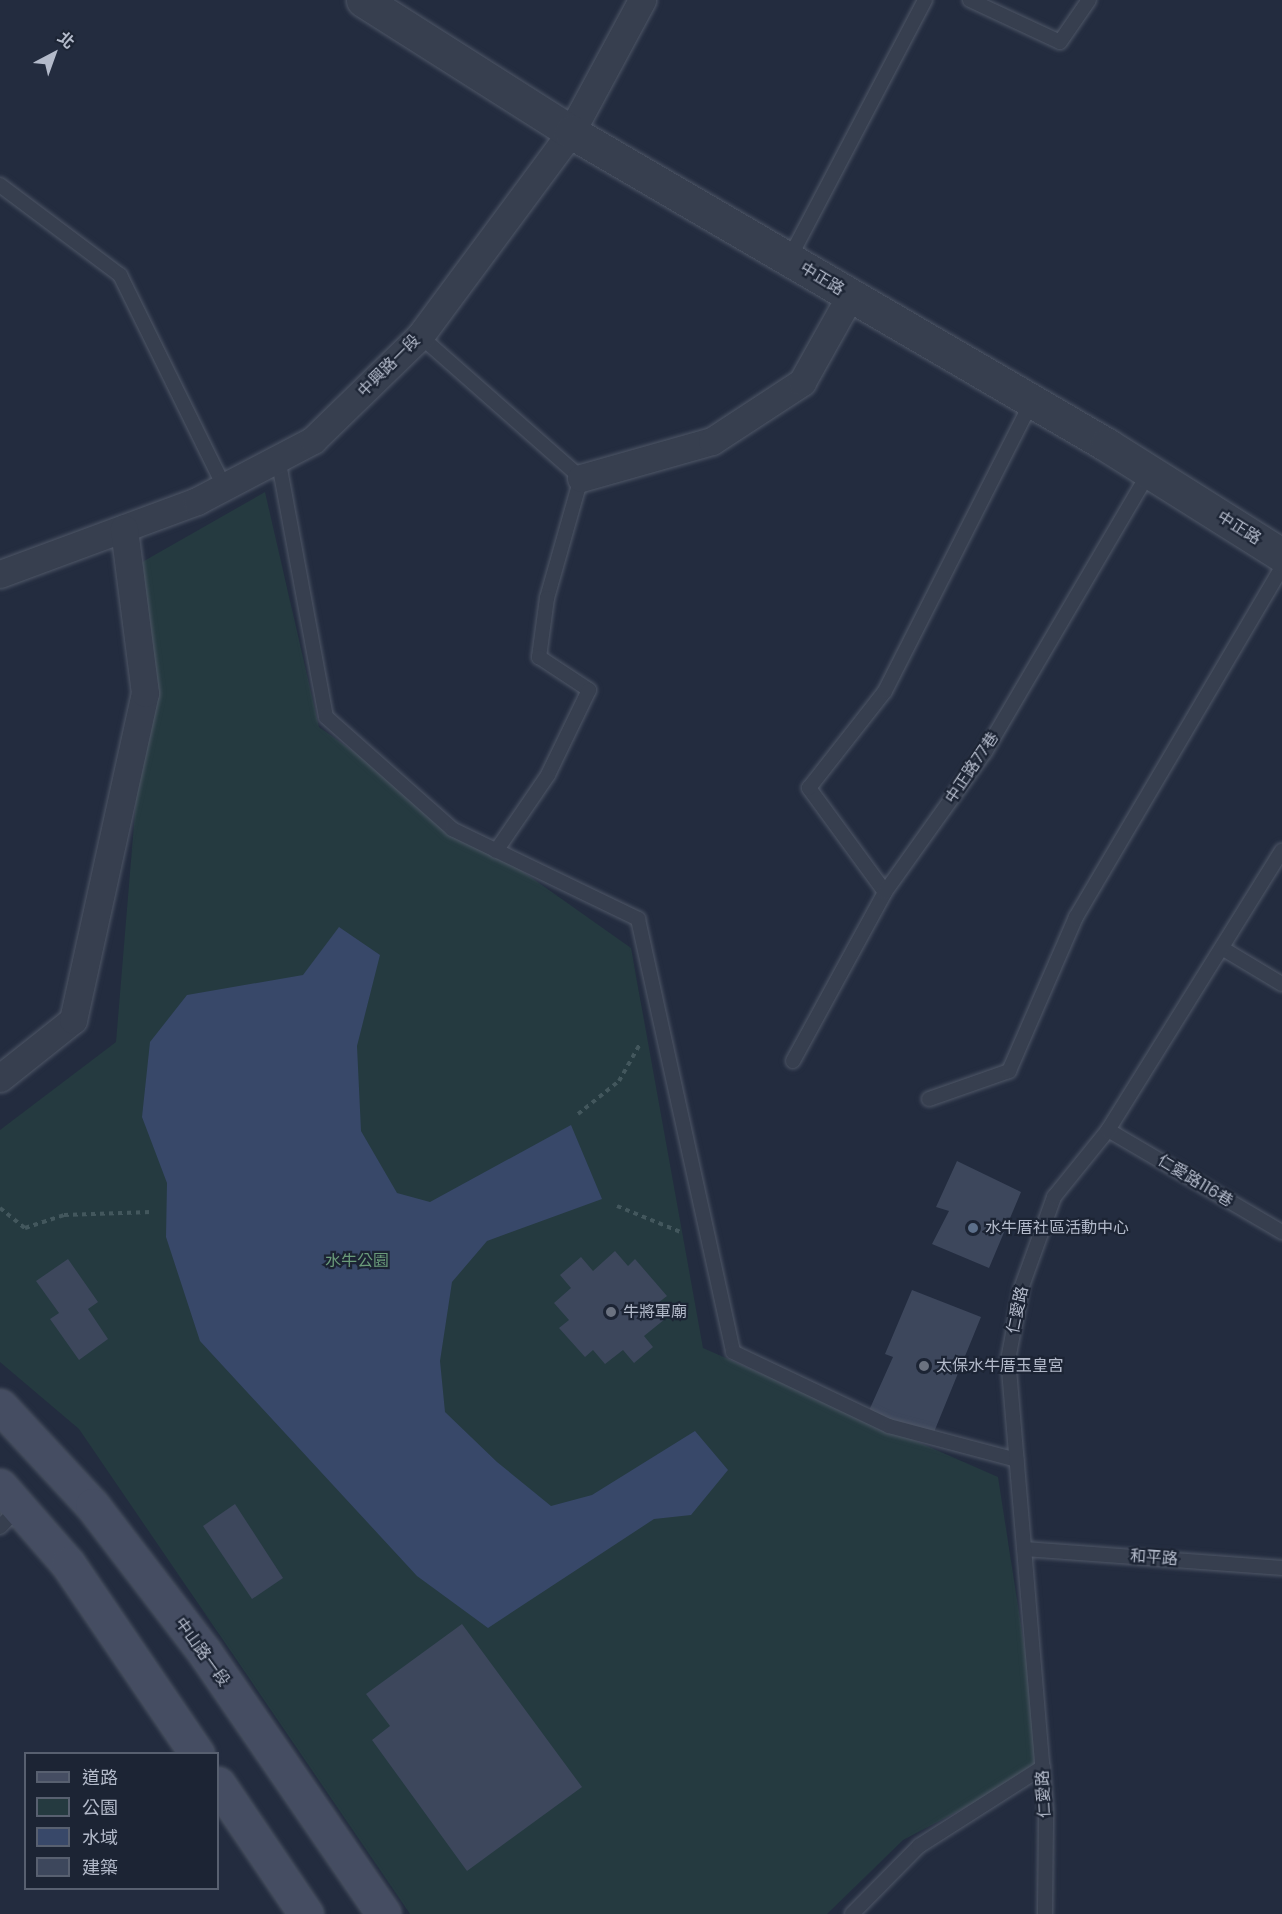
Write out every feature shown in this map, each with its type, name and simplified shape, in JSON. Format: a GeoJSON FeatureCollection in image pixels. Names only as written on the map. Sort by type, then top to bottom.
{"type":"FeatureCollection","features":[{"type":"Feature","properties":{"kind":"main road","name":"中山路一段"},"geometry":{"type":"LineString","coordinates":[[0,1406],[92,1505],[204,1653],[384,1914]]}},
{"type":"Feature","properties":{"kind":"main road"},"geometry":{"type":"LineString","coordinates":[[6,1506],[68,1564],[196,1752]]}},
{"type":"Feature","properties":{"kind":"main road"},"geometry":{"type":"LineString","coordinates":[[219,1785],[306,1914]]}},
{"type":"Feature","properties":{"kind":"street","name":"中興路一段"},"geometry":{"type":"LineString","coordinates":[[0,574],[124,528],[224,486],[313,440],[420,336],[571,132],[642,0]]}},
{"type":"Feature","properties":{"kind":"street","name":"中正路"},"geometry":{"type":"LineString","coordinates":[[373,3],[571,132],[1032,401],[1282,555]]}},
{"type":"Feature","properties":{"kind":"street"},"geometry":{"type":"LineString","coordinates":[[581,478],[711,441],[802,382],[850,296]]}},
{"type":"Feature","properties":{"kind":"street"},"geometry":{"type":"LineString","coordinates":[[0,1077],[73,1020],[145,693],[124,528]]}},
{"type":"Feature","properties":{"kind":"lane"},"geometry":{"type":"LineString","coordinates":[[789,259],[925,0]]}},
{"type":"Feature","properties":{"kind":"lane"},"geometry":{"type":"LineString","coordinates":[[970,0],[1060,42],[1089,0]]}},
{"type":"Feature","properties":{"kind":"lane"},"geometry":{"type":"LineString","coordinates":[[0,185],[120,275],[224,486]]}},
{"type":"Feature","properties":{"kind":"lane"},"geometry":{"type":"LineString","coordinates":[[420,336],[581,478],[547,598],[539,657],[589,690],[548,775],[496,851]]}},
{"type":"Feature","properties":{"kind":"lane"},"geometry":{"type":"LineString","coordinates":[[885,892],[809,788],[885,691],[1032,401]]}},
{"type":"Feature","properties":{"kind":"lane"},"geometry":{"type":"LineString","coordinates":[[278,459],[326,717],[452,829],[638,919],[733,1352],[889,1426],[1017,1460]]}},
{"type":"Feature","properties":{"kind":"lane","name":"中正路77巷"},"geometry":{"type":"LineString","coordinates":[[793,1061],[885,892],[986,752],[1149,472]]}},
{"type":"Feature","properties":{"kind":"lane"},"geometry":{"type":"LineString","coordinates":[[929,1099],[1009,1071],[1076,917],[1282,567]]}},
{"type":"Feature","properties":{"kind":"lane","name":"仁愛路"},"geometry":{"type":"LineString","coordinates":[[1045,1914],[1043,1767],[1008,1360],[1022,1286],[1054,1197],[1108,1130],[1282,851]]}},
{"type":"Feature","properties":{"kind":"lane"},"geometry":{"type":"LineString","coordinates":[[1222,948],[1282,984]]}},
{"type":"Feature","properties":{"kind":"lane","name":"仁愛路116巷"},"geometry":{"type":"LineString","coordinates":[[1108,1130],[1282,1232]]}},
{"type":"Feature","properties":{"kind":"lane","name":"和平路"},"geometry":{"type":"LineString","coordinates":[[1025,1549],[1282,1568]]}},
{"type":"Feature","properties":{"kind":"lane"},"geometry":{"type":"LineString","coordinates":[[852,1914],[919,1846],[1043,1767]]}},
{"type":"Feature","properties":{"kind":"path"},"geometry":{"type":"LineString","coordinates":[[578,1114],[619,1081],[658,1014]]}},
{"type":"Feature","properties":{"kind":"path"},"geometry":{"type":"LineString","coordinates":[[617,1206],[709,1244]]}},
{"type":"Feature","properties":{"kind":"path"},"geometry":{"type":"LineString","coordinates":[[0,1208],[25,1228],[64,1215],[152,1212]]}},
{"type":"Feature","properties":{"kind":"green space","name":"水牛公園"},"geometry":{"type":"Polygon","coordinates":[[[265,492],[319,727],[631,948],[703,1348],[998,1477],[1043,1767],[903,1840],[827,1914],[410,1914],[79,1429],[0,1362],[0,1130],[116,1042],[146,679],[123,573],[265,492]]]}},
{"type":"Feature","properties":{"kind":"water"},"geometry":{"type":"Polygon","coordinates":[[[339,927],[380,955],[357,1046],[361,1131],[397,1193],[430,1202],[571,1125],[602,1199],[487,1241],[452,1282],[440,1361],[445,1412],[497,1462],[551,1506],[592,1495],[695,1431],[728,1470],[691,1515],[654,1519],[488,1628],[417,1576],[200,1341],[166,1237],[167,1183],[142,1117],[150,1042],[187,995],[303,975],[339,927]]]}},
{"type":"Feature","properties":{"kind":"building","name":"水牛厝社區活動中心"},"geometry":{"type":"Polygon","coordinates":[[[957,1161],[1021,1192],[989,1268],[932,1244],[949,1211],[936,1207],[957,1161]]]}},
{"type":"Feature","properties":{"kind":"building","name":"牛將軍廟"},"geometry":{"type":"Polygon","coordinates":[[[615,1251],[628,1266],[635,1259],[667,1296],[654,1306],[665,1319],[644,1336],[653,1347],[634,1363],[623,1350],[605,1364],[593,1350],[585,1357],[559,1328],[569,1320],[554,1303],[571,1288],[560,1275],[581,1257],[593,1271],[615,1251]]]}},
{"type":"Feature","properties":{"kind":"building"},"geometry":{"type":"Polygon","coordinates":[[[68,1259],[98,1302],[88,1309],[108,1339],[79,1360],[50,1319],[59,1313],[36,1281],[68,1259]]]}},
{"type":"Feature","properties":{"kind":"building","name":"太保水牛厝玉皇宮"},"geometry":{"type":"Polygon","coordinates":[[[912,1290],[981,1317],[932,1437],[867,1415],[893,1357],[885,1354],[912,1290]]]}},
{"type":"Feature","properties":{"kind":"building"},"geometry":{"type":"Polygon","coordinates":[[[235,1504],[283,1578],[252,1599],[203,1526],[235,1504]]]}},
{"type":"Feature","properties":{"kind":"building"},"geometry":{"type":"Polygon","coordinates":[[[462,1624],[582,1787],[467,1871],[372,1740],[390,1726],[366,1694],[462,1624]]]}},
{"type":"Feature","properties":{"kind":"place","name":"水牛厝社區活動中心"},"geometry":{"type":"Point","coordinates":[973,1228]}},
{"type":"Feature","properties":{"kind":"place","name":"牛將軍廟"},"geometry":{"type":"Point","coordinates":[611,1312]}},
{"type":"Feature","properties":{"kind":"place","name":"太保水牛厝玉皇宮"},"geometry":{"type":"Point","coordinates":[924,1366]}}]}
